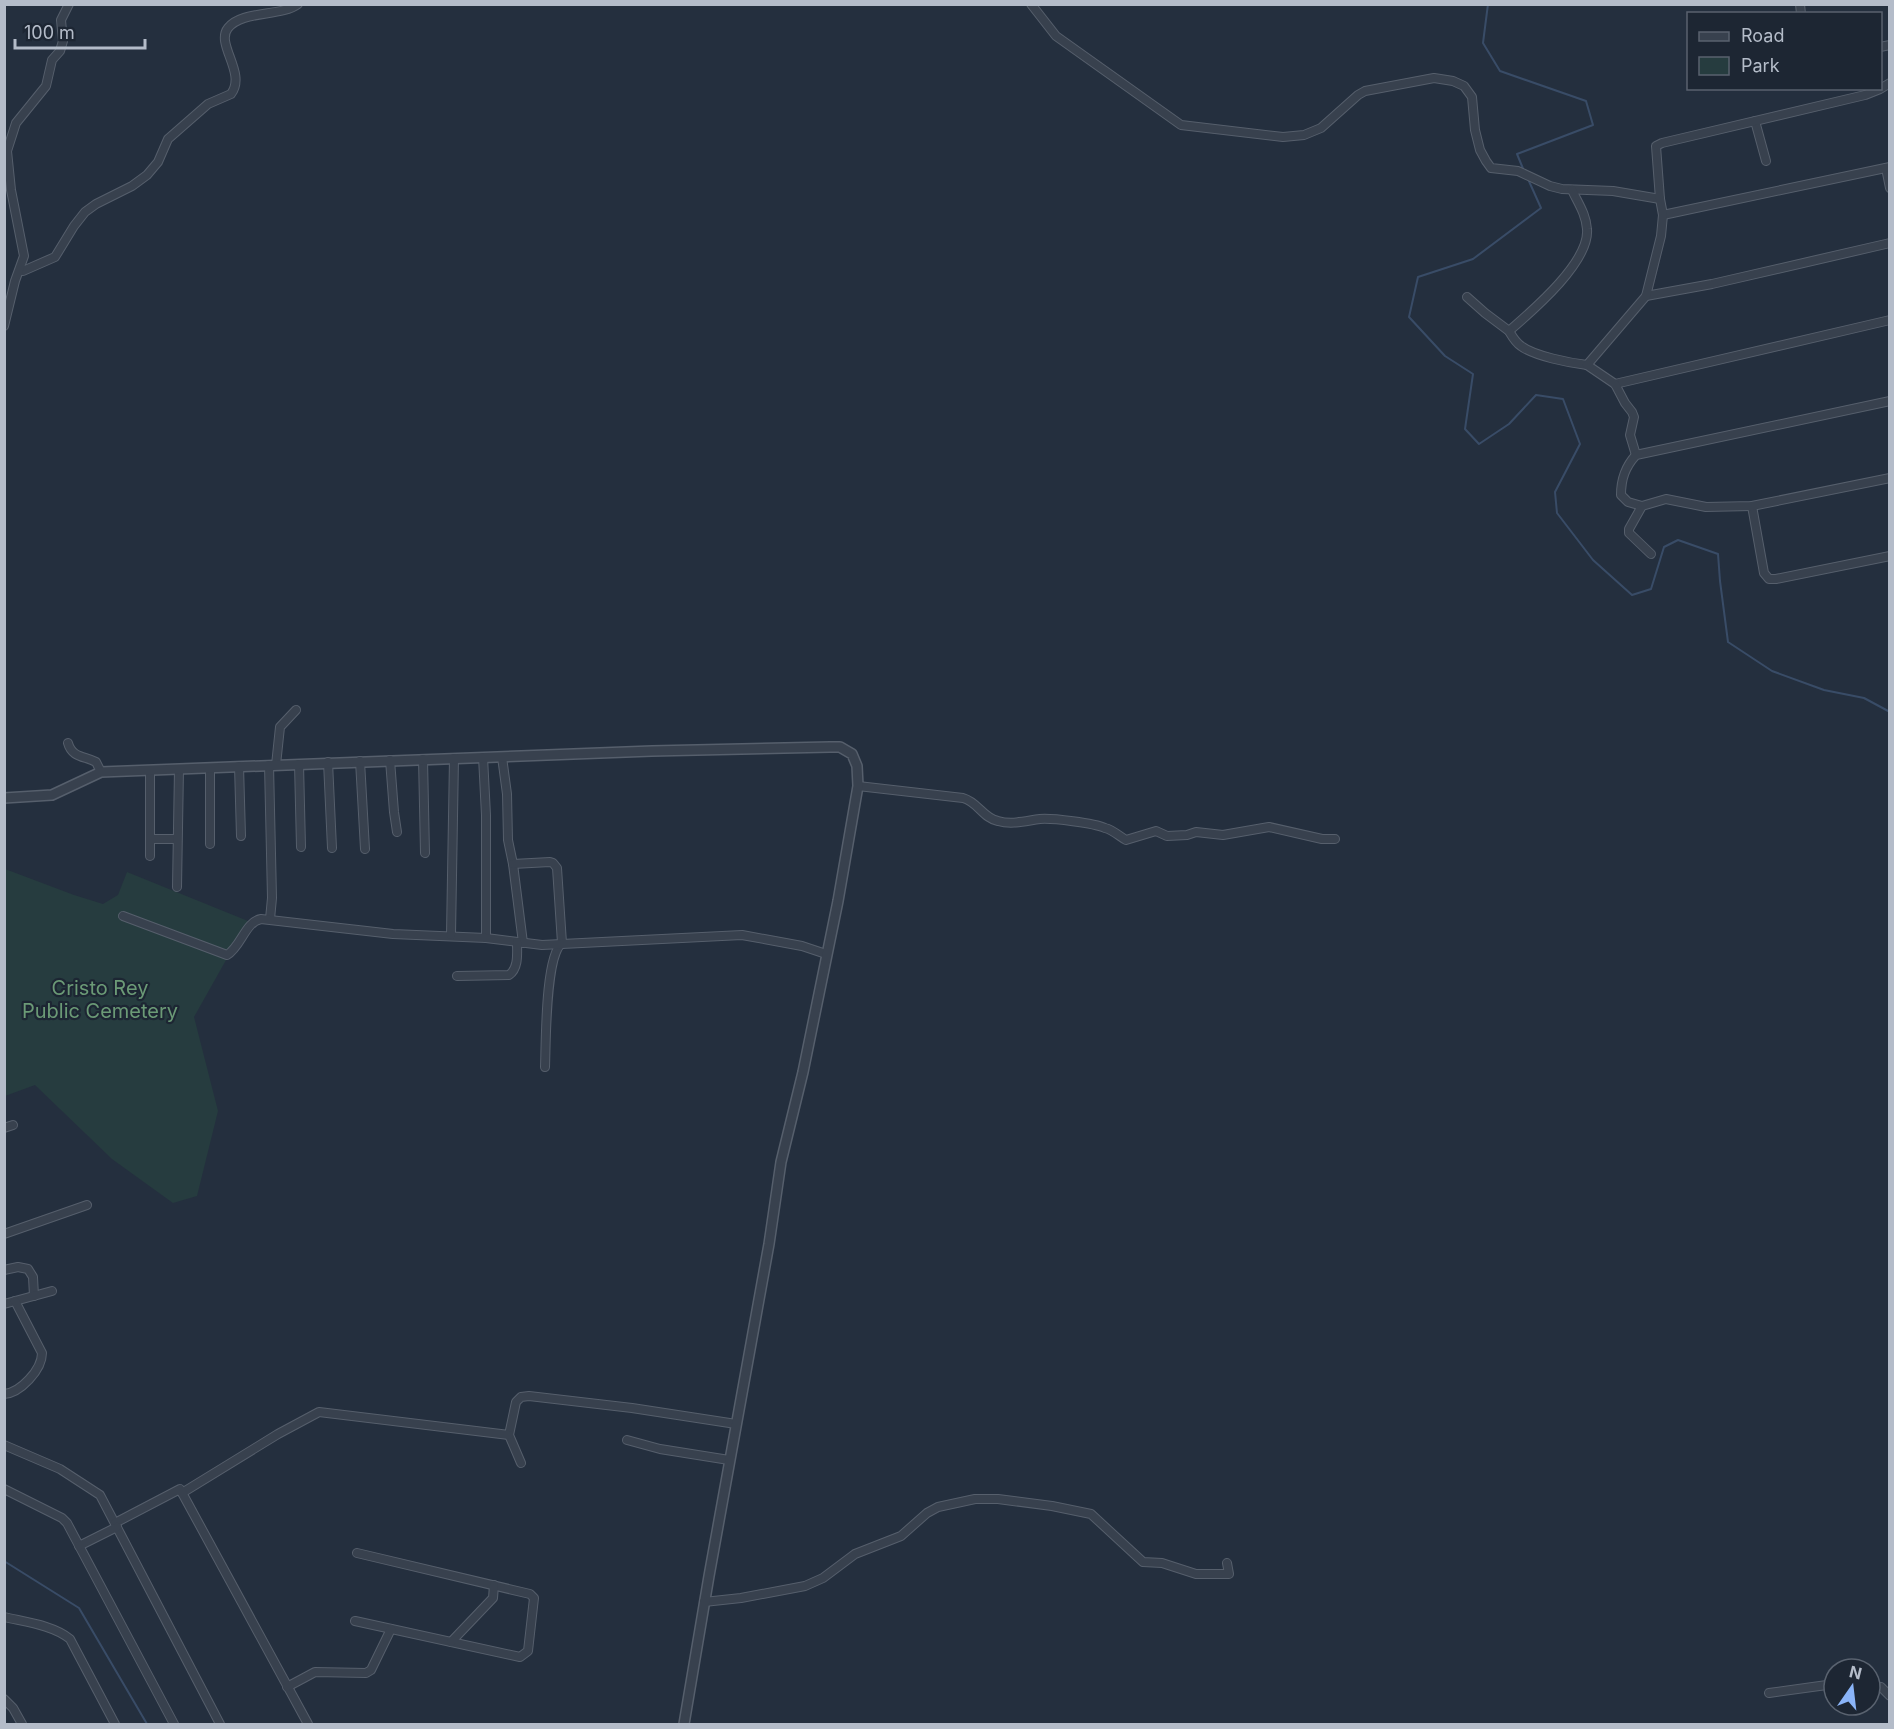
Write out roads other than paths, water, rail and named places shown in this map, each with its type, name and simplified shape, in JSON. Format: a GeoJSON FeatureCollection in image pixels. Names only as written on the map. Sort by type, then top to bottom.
{"type":"FeatureCollection","features":[{"type":"Feature","properties":{"kind":"street"},"geometry":{"type":"LineString","coordinates":[[4,326],[15,281],[23,263],[24,250],[11,190],[8,151],[16,123],[46,86],[51,63],[60,51],[63,41],[61,20],[69,4]]}},
{"type":"Feature","properties":{"kind":"street"},"geometry":{"type":"LineString","coordinates":[[20,271],[56,257],[85,212],[147,175],[158,162],[168,139],[208,104],[231,94],[236,82],[226,42],[225,33],[229,27],[241,20],[289,9],[297,4]]}},
{"type":"Feature","properties":{"kind":"street"},"geometry":{"type":"LineString","coordinates":[[1031,4],[1056,36],[1181,125],[1283,137],[1304,135],[1321,128],[1361,93],[1414,81],[1442,78],[1461,84],[1470,92],[1474,100],[1478,142],[1488,165],[1495,169],[1518,171],[1550,186],[1572,190],[1613,191],[1660,199]]}},
{"type":"Feature","properties":{"kind":"street"},"geometry":{"type":"LineString","coordinates":[[1587,364],[1647,296],[1661,236],[1663,215],[1657,146],[1877,90]]}},
{"type":"Feature","properties":{"kind":"street"},"geometry":{"type":"LineString","coordinates":[[1755,121],[1766,161]]}},
{"type":"Feature","properties":{"kind":"street"},"geometry":{"type":"LineString","coordinates":[[1663,215],[1888,168],[1890,188]]}},
{"type":"Feature","properties":{"kind":"street"},"geometry":{"type":"LineString","coordinates":[[1509,331],[1558,284],[1584,247],[1587,224],[1572,190]]}},
{"type":"Feature","properties":{"kind":"street"},"geometry":{"type":"LineString","coordinates":[[1647,296],[1712,284],[1890,243]]}},
{"type":"Feature","properties":{"kind":"street"},"geometry":{"type":"LineString","coordinates":[[1467,297],[1509,331],[1515,341],[1525,349],[1562,360],[1587,364],[1615,384],[1634,417],[1630,435],[1636,455]]}},
{"type":"Feature","properties":{"kind":"street"},"geometry":{"type":"LineString","coordinates":[[1615,384],[1890,320]]}},
{"type":"Feature","properties":{"kind":"street"},"geometry":{"type":"LineString","coordinates":[[1890,401],[1636,455],[1626,468],[1621,483],[1621,495],[1628,502],[1642,506],[1666,499],[1706,507],[1752,506],[1890,478]]}},
{"type":"Feature","properties":{"kind":"street"},"geometry":{"type":"LineString","coordinates":[[1642,506],[1629,526],[1629,534],[1651,554]]}},
{"type":"Feature","properties":{"kind":"street"},"geometry":{"type":"LineString","coordinates":[[1752,506],[1764,573],[1769,579],[1774,580],[1890,556]]}},
{"type":"Feature","properties":{"kind":"street"},"geometry":{"type":"LineString","coordinates":[[270,919],[272,765],[280,727],[296,710]]}},
{"type":"Feature","properties":{"kind":"street"},"geometry":{"type":"LineString","coordinates":[[68,743],[69,748],[77,755],[96,762],[101,772]]}},
{"type":"Feature","properties":{"kind":"street"},"geometry":{"type":"LineString","coordinates":[[4,798],[52,795],[101,772],[328,762],[836,747],[849,751],[854,757],[858,786],[838,901],[803,1072],[781,1162],[769,1244],[729,1460],[684,1725]]}},
{"type":"Feature","properties":{"kind":"street"},"geometry":{"type":"LineString","coordinates":[[483,757],[486,815],[486,938]]}},
{"type":"Feature","properties":{"kind":"street"},"geometry":{"type":"LineString","coordinates":[[457,976],[509,975],[516,967],[520,943],[513,864],[508,840],[507,794],[502,757]]}},
{"type":"Feature","properties":{"kind":"street"},"geometry":{"type":"LineString","coordinates":[[451,935],[454,758]]}},
{"type":"Feature","properties":{"kind":"street"},"geometry":{"type":"LineString","coordinates":[[423,759],[425,853]]}},
{"type":"Feature","properties":{"kind":"street"},"geometry":{"type":"LineString","coordinates":[[390,760],[398,832]]}},
{"type":"Feature","properties":{"kind":"street"},"geometry":{"type":"LineString","coordinates":[[360,761],[365,849]]}},
{"type":"Feature","properties":{"kind":"street"},"geometry":{"type":"LineString","coordinates":[[328,762],[332,848]]}},
{"type":"Feature","properties":{"kind":"street"},"geometry":{"type":"LineString","coordinates":[[299,764],[302,847]]}},
{"type":"Feature","properties":{"kind":"street"},"geometry":{"type":"LineString","coordinates":[[239,766],[241,836]]}},
{"type":"Feature","properties":{"kind":"street"},"geometry":{"type":"LineString","coordinates":[[210,768],[210,844]]}},
{"type":"Feature","properties":{"kind":"street"},"geometry":{"type":"LineString","coordinates":[[177,887],[179,769]]}},
{"type":"Feature","properties":{"kind":"street"},"geometry":{"type":"LineString","coordinates":[[150,770],[150,856]]}},
{"type":"Feature","properties":{"kind":"street"},"geometry":{"type":"LineString","coordinates":[[858,786],[963,798],[972,801],[984,815],[997,821],[1017,823],[1042,819],[1075,822],[1105,828],[1126,840],[1155,831],[1167,836],[1196,832],[1223,835],[1269,827],[1322,838],[1335,838]]}},
{"type":"Feature","properties":{"kind":"street"},"geometry":{"type":"LineString","coordinates":[[150,839],[177,839]]}},
{"type":"Feature","properties":{"kind":"street"},"geometry":{"type":"LineString","coordinates":[[513,864],[546,862],[557,868],[562,943],[557,949],[549,986],[545,1067]]}},
{"type":"Feature","properties":{"kind":"street"},"geometry":{"type":"LineString","coordinates":[[123,916],[227,955],[232,952],[256,920],[270,919],[393,934],[451,935],[549,945],[742,935],[802,946],[826,954]]}},
{"type":"Feature","properties":{"kind":"street"},"geometry":{"type":"LineString","coordinates":[[4,1128],[13,1125]]}},
{"type":"Feature","properties":{"kind":"street"},"geometry":{"type":"LineString","coordinates":[[4,1234],[87,1205]]}},
{"type":"Feature","properties":{"kind":"street"},"geometry":{"type":"LineString","coordinates":[[4,1270],[18,1266],[28,1269],[33,1277],[34,1296]]}},
{"type":"Feature","properties":{"kind":"street"},"geometry":{"type":"LineString","coordinates":[[4,1304],[52,1291]]}},
{"type":"Feature","properties":{"kind":"street"},"geometry":{"type":"LineString","coordinates":[[4,1394],[12,1394],[25,1384],[42,1359],[42,1353],[15,1301]]}},
{"type":"Feature","properties":{"kind":"street"},"geometry":{"type":"LineString","coordinates":[[521,1463],[509,1435],[516,1402],[521,1397],[632,1408],[736,1424]]}},
{"type":"Feature","properties":{"kind":"street"},"geometry":{"type":"LineString","coordinates":[[182,1493],[278,1434],[319,1412],[509,1435]]}},
{"type":"Feature","properties":{"kind":"street"},"geometry":{"type":"LineString","coordinates":[[627,1440],[660,1449],[729,1460]]}},
{"type":"Feature","properties":{"kind":"street"},"geometry":{"type":"LineString","coordinates":[[4,1444],[60,1468],[95,1490],[105,1502],[220,1725]]}},
{"type":"Feature","properties":{"kind":"street"},"geometry":{"type":"LineString","coordinates":[[4,1488],[62,1518],[67,1523],[174,1725]]}},
{"type":"Feature","properties":{"kind":"street"},"geometry":{"type":"LineString","coordinates":[[80,1546],[180,1489],[308,1725]]}},
{"type":"Feature","properties":{"kind":"street"},"geometry":{"type":"LineString","coordinates":[[704,1602],[741,1598],[805,1586],[823,1578],[855,1554],[901,1536],[927,1513],[938,1507],[975,1499],[998,1499],[1074,1509],[1091,1514],[1143,1562],[1162,1563],[1196,1574],[1229,1574],[1227,1563]]}},
{"type":"Feature","properties":{"kind":"street"},"geometry":{"type":"LineString","coordinates":[[355,1621],[520,1657],[528,1651],[534,1598],[530,1594],[495,1585],[357,1553]]}},
{"type":"Feature","properties":{"kind":"street"},"geometry":{"type":"LineString","coordinates":[[451,1642],[493,1598],[495,1585]]}},
{"type":"Feature","properties":{"kind":"street"},"geometry":{"type":"LineString","coordinates":[[4,1617],[52,1629],[70,1639],[115,1725]]}},
{"type":"Feature","properties":{"kind":"street"},"geometry":{"type":"LineString","coordinates":[[288,1687],[315,1672],[366,1673],[371,1671],[391,1629]]}},
{"type":"Feature","properties":{"kind":"street"},"geometry":{"type":"LineString","coordinates":[[1769,1693],[1822,1685]]}},
{"type":"Feature","properties":{"kind":"street"},"geometry":{"type":"LineString","coordinates":[[4,1699],[13,1708],[22,1725]]}},
{"type":"Feature","properties":{"kind":"waterway"},"geometry":{"type":"LineString","coordinates":[[1488,4],[1483,43],[1500,71],[1586,101],[1593,125],[1517,154],[1524,171]]}},
{"type":"Feature","properties":{"kind":"waterway"},"geometry":{"type":"LineString","coordinates":[[1528,179],[1541,208],[1473,259],[1418,277],[1409,317],[1445,356],[1473,374],[1465,429],[1479,444],[1509,424],[1536,395],[1563,399],[1580,444],[1555,492],[1557,513],[1593,560],[1632,595],[1651,589],[1664,547],[1678,540],[1718,554],[1728,642],[1772,671],[1824,690],[1864,698],[1890,712]]}},
{"type":"Feature","properties":{"kind":"waterway"},"geometry":{"type":"LineString","coordinates":[[4,1561],[79,1608],[147,1724]]}},
{"type":"Feature","properties":{"kind":"park label","name":"Cristo Rey Public Cemetery"},"geometry":{"type":"Point","coordinates":[100,1000]}}]}
